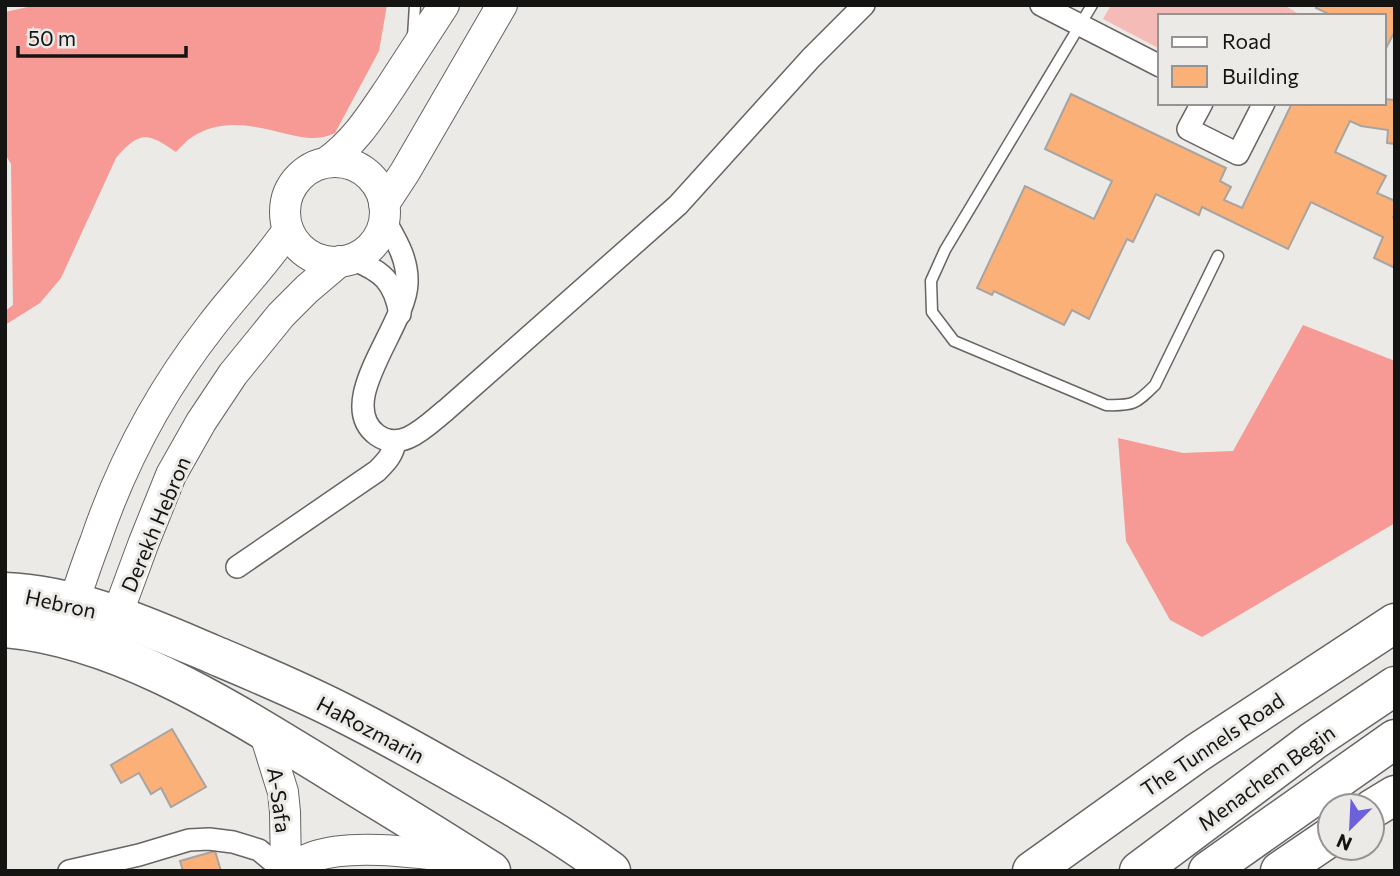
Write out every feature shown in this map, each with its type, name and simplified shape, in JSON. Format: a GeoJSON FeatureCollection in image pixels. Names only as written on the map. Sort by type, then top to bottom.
{"type":"FeatureCollection","features":[{"type":"Feature","properties":{"kind":"highway","name":"Hebron"},"geometry":{"type":"LineString","coordinates":[[5,592],[74,603],[117,615]]}},
{"type":"Feature","properties":{"kind":"highway","name":"HaRozmarin"},"geometry":{"type":"LineString","coordinates":[[117,615],[240,666],[373,728],[535,819],[611,871]]}},
{"type":"Feature","properties":{"kind":"highway","name":"The Tunnels Road"},"geometry":{"type":"LineString","coordinates":[[1032,871],[1197,753],[1395,623]]}},
{"type":"Feature","properties":{"kind":"highway","name":"Hebron"},"geometry":{"type":"LineString","coordinates":[[5,628],[84,645]]}},
{"type":"Feature","properties":{"kind":"highway"},"geometry":{"type":"LineString","coordinates":[[84,645],[141,666],[219,705],[482,865]]}},
{"type":"Feature","properties":{"kind":"highway","name":"Menachem Begin"},"geometry":{"type":"LineString","coordinates":[[1139,871],[1313,741],[1395,686]]}},
{"type":"Feature","properties":{"kind":"highway","name":"Menachem Begin"},"geometry":{"type":"LineString","coordinates":[[1208,871],[1395,739]]}},
{"type":"Feature","properties":{"kind":"highway"},"geometry":{"type":"LineString","coordinates":[[1280,871],[1316,847]]}},
{"type":"Feature","properties":{"kind":"main road"},"geometry":{"type":"LineString","coordinates":[[444,5],[356,137],[327,162],[307,170],[290,190],[285,202],[288,230],[295,242],[315,257],[327,261],[346,260],[364,253],[374,243],[381,232],[384,211],[502,5]]}},
{"type":"Feature","properties":{"kind":"main road"},"geometry":{"type":"LineString","coordinates":[[327,162],[342,162],[357,167],[370,176],[379,189],[384,211]]}},
{"type":"Feature","properties":{"kind":"main road"},"geometry":{"type":"LineString","coordinates":[[84,645],[74,603],[99,530],[139,440],[158,404],[211,325],[255,275],[288,230]]}},
{"type":"Feature","properties":{"kind":"main road","name":"Derekh Hebron"},"geometry":{"type":"LineString","coordinates":[[84,645],[117,615],[171,475],[201,422],[233,374],[281,315],[307,289],[346,260]]}},
{"type":"Feature","properties":{"kind":"main road","name":"A-Safa"},"geometry":{"type":"LineString","coordinates":[[264,731],[283,792],[287,871]]}},
{"type":"Feature","properties":{"kind":"main road","name":"A-Safa"},"geometry":{"type":"LineString","coordinates":[[287,871],[313,857],[349,850],[396,852],[482,865]]}},
{"type":"Feature","properties":{"kind":"street"},"geometry":{"type":"LineString","coordinates":[[384,211],[405,262],[406,298],[366,382],[362,408],[373,431],[384,439],[395,442],[414,435],[446,410],[678,205],[811,58],[864,5]]}},
{"type":"Feature","properties":{"kind":"street"},"geometry":{"type":"LineString","coordinates":[[1041,5],[1158,65]]}},
{"type":"Feature","properties":{"kind":"street"},"geometry":{"type":"LineString","coordinates":[[1201,105],[1188,129],[1238,154],[1263,105]]}},
{"type":"Feature","properties":{"kind":"street"},"geometry":{"type":"LineString","coordinates":[[346,260],[365,264],[383,275],[397,297],[400,314]]}},
{"type":"Feature","properties":{"kind":"street"},"geometry":{"type":"LineString","coordinates":[[237,567],[377,471],[393,451],[395,442]]}},
{"type":"Feature","properties":{"kind":"street"},"geometry":{"type":"LineString","coordinates":[[69,871],[189,840],[209,839],[233,842],[260,850],[287,871]]}},
{"type":"Feature","properties":{"kind":"lane"},"geometry":{"type":"LineString","coordinates":[[410,58],[415,29],[415,5]]}},
{"type":"Feature","properties":{"kind":"lane"},"geometry":{"type":"LineString","coordinates":[[1092,5],[945,250],[931,281],[932,312],[954,341],[1106,405],[1126,406],[1142,398],[1155,385],[1218,256]]}},
{"type":"Feature","properties":{"kind":"shaded area"},"geometry":{"type":"Polygon","coordinates":[[[37,5],[387,5],[379,51],[335,133],[311,138],[251,126],[227,125],[203,131],[176,152],[151,138],[138,139],[116,158],[61,278],[40,303],[5,325],[5,311],[13,305],[11,164],[5,154],[5,12],[37,5]]]}},
{"type":"Feature","properties":{"kind":"shaded area"},"geometry":{"type":"Polygon","coordinates":[[[1111,5],[1284,5],[1299,14],[1158,14],[1158,48],[1103,19],[1111,5]]]}},
{"type":"Feature","properties":{"kind":"shaded area"},"geometry":{"type":"Polygon","coordinates":[[[1303,325],[1395,361],[1395,523],[1202,637],[1170,620],[1126,541],[1118,438],[1183,453],[1233,451],[1303,325]]]}},
{"type":"Feature","properties":{"kind":"building"},"geometry":{"type":"Polygon","coordinates":[[[1317,5],[1395,5],[1395,31],[1386,48],[1386,14],[1329,14],[1316,8],[1317,5]]]}},
{"type":"Feature","properties":{"kind":"building"},"geometry":{"type":"Polygon","coordinates":[[[1071,94],[1226,168],[1220,181],[1231,187],[1224,200],[1242,208],[1291,105],[1386,105],[1386,99],[1395,100],[1395,144],[1387,143],[1388,130],[1361,126],[1350,121],[1335,152],[1386,176],[1377,193],[1395,201],[1395,268],[1374,258],[1383,237],[1311,202],[1288,249],[1202,207],[1199,215],[1156,194],[1133,242],[1127,239],[1089,319],[1072,310],[1064,325],[994,291],[992,295],[977,288],[1025,186],[1094,219],[1112,181],[1045,149],[1071,94]]]}},
{"type":"Feature","properties":{"kind":"building"},"geometry":{"type":"Polygon","coordinates":[[[172,729],[206,787],[171,807],[161,788],[151,794],[139,773],[121,783],[111,765],[172,729]]]}},
{"type":"Feature","properties":{"kind":"building"},"geometry":{"type":"Polygon","coordinates":[[[215,851],[221,871],[183,871],[180,861],[215,851]]]}}]}
